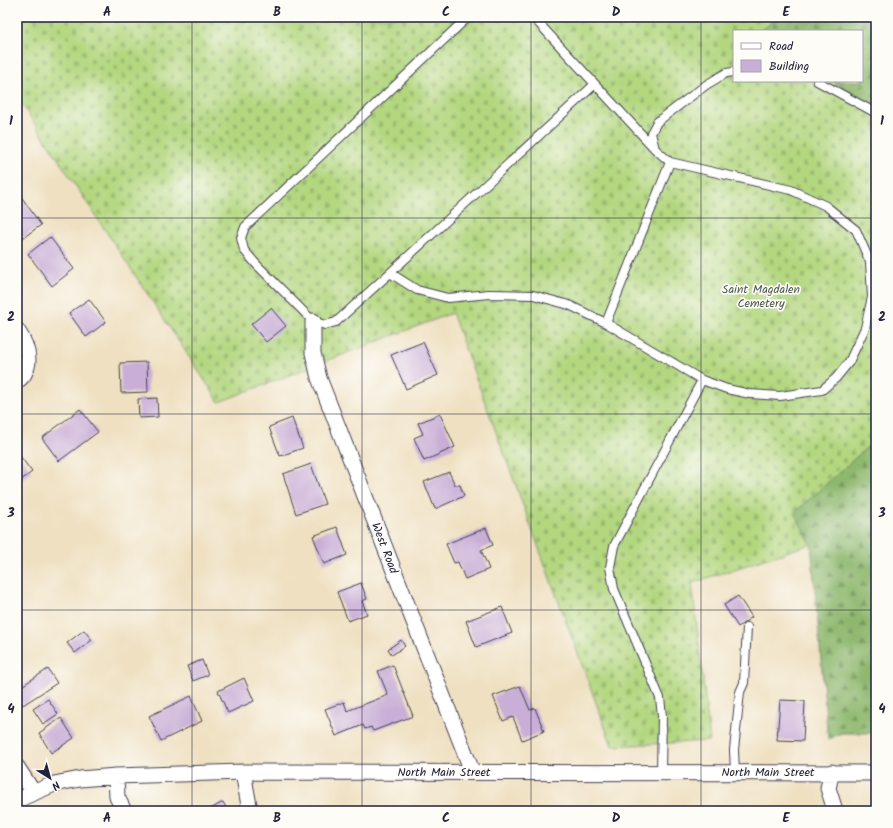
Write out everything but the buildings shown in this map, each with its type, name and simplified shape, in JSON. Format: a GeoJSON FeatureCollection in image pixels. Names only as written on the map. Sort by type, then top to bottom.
{"type":"FeatureCollection","features":[{"type":"Feature","properties":{"kind":"street","name":"West Road"},"geometry":{"type":"LineString","coordinates":[[313,322],[313,354],[319,378],[472,771]]}},
{"type":"Feature","properties":{"kind":"street"},"geometry":{"type":"LineString","coordinates":[[17,330],[26,348],[28,360],[25,372],[17,381]]}},
{"type":"Feature","properties":{"kind":"street"},"geometry":{"type":"LineString","coordinates":[[17,767],[34,793]]}},
{"type":"Feature","properties":{"kind":"street","name":"North Main Street"},"geometry":{"type":"LineString","coordinates":[[17,800],[61,783],[80,779],[116,776],[243,772],[472,771],[876,773]]}},
{"type":"Feature","properties":{"kind":"street"},"geometry":{"type":"LineString","coordinates":[[243,772],[250,811]]}},
{"type":"Feature","properties":{"kind":"street"},"geometry":{"type":"LineString","coordinates":[[832,772],[828,788],[834,807],[832,811]]}},
{"type":"Feature","properties":{"kind":"street"},"geometry":{"type":"LineString","coordinates":[[116,776],[117,797],[124,811]]}},
{"type":"Feature","properties":{"kind":"lane"},"geometry":{"type":"LineString","coordinates":[[468,17],[245,227],[241,238],[244,250],[313,322],[325,325],[336,322],[595,84]]}},
{"type":"Feature","properties":{"kind":"lane"},"geometry":{"type":"LineString","coordinates":[[390,273],[417,290],[448,298],[489,294],[533,295],[569,305],[606,324],[702,380],[727,389],[750,394],[780,396],[822,390],[836,378],[849,362],[865,328],[874,297],[870,262],[856,230],[826,206],[790,190],[670,162],[655,149],[533,17]]}},
{"type":"Feature","properties":{"kind":"lane"},"geometry":{"type":"LineString","coordinates":[[655,149],[651,133],[657,122],[706,85],[726,73],[733,72]]}},
{"type":"Feature","properties":{"kind":"lane"},"geometry":{"type":"LineString","coordinates":[[819,82],[876,113]]}},
{"type":"Feature","properties":{"kind":"lane"},"geometry":{"type":"LineString","coordinates":[[606,324],[670,162]]}},
{"type":"Feature","properties":{"kind":"lane"},"geometry":{"type":"LineString","coordinates":[[661,772],[662,716],[660,698],[614,589],[610,566],[614,546],[702,380]]}},
{"type":"Feature","properties":{"kind":"lane"},"geometry":{"type":"LineString","coordinates":[[735,772],[734,750],[740,692],[744,683],[748,627]]}},
{"type":"Feature","properties":{"kind":"green space","name":"Saint Magdalen Cemetery"},"geometry":{"type":"Polygon","coordinates":[[[17,17],[778,17],[762,30],[733,30],[733,82],[835,82],[876,110],[876,439],[794,513],[811,544],[692,583],[710,741],[612,746],[452,313],[219,402],[17,97],[17,17]]]}},
{"type":"Feature","properties":{"kind":"green space"},"geometry":{"type":"Polygon","coordinates":[[[778,17],[876,17],[876,110],[835,82],[863,82],[863,30],[762,30],[778,17]]]}},
{"type":"Feature","properties":{"kind":"green space"},"geometry":{"type":"Polygon","coordinates":[[[876,439],[876,733],[841,733],[828,740],[811,544],[794,513],[876,439]]]}}]}
